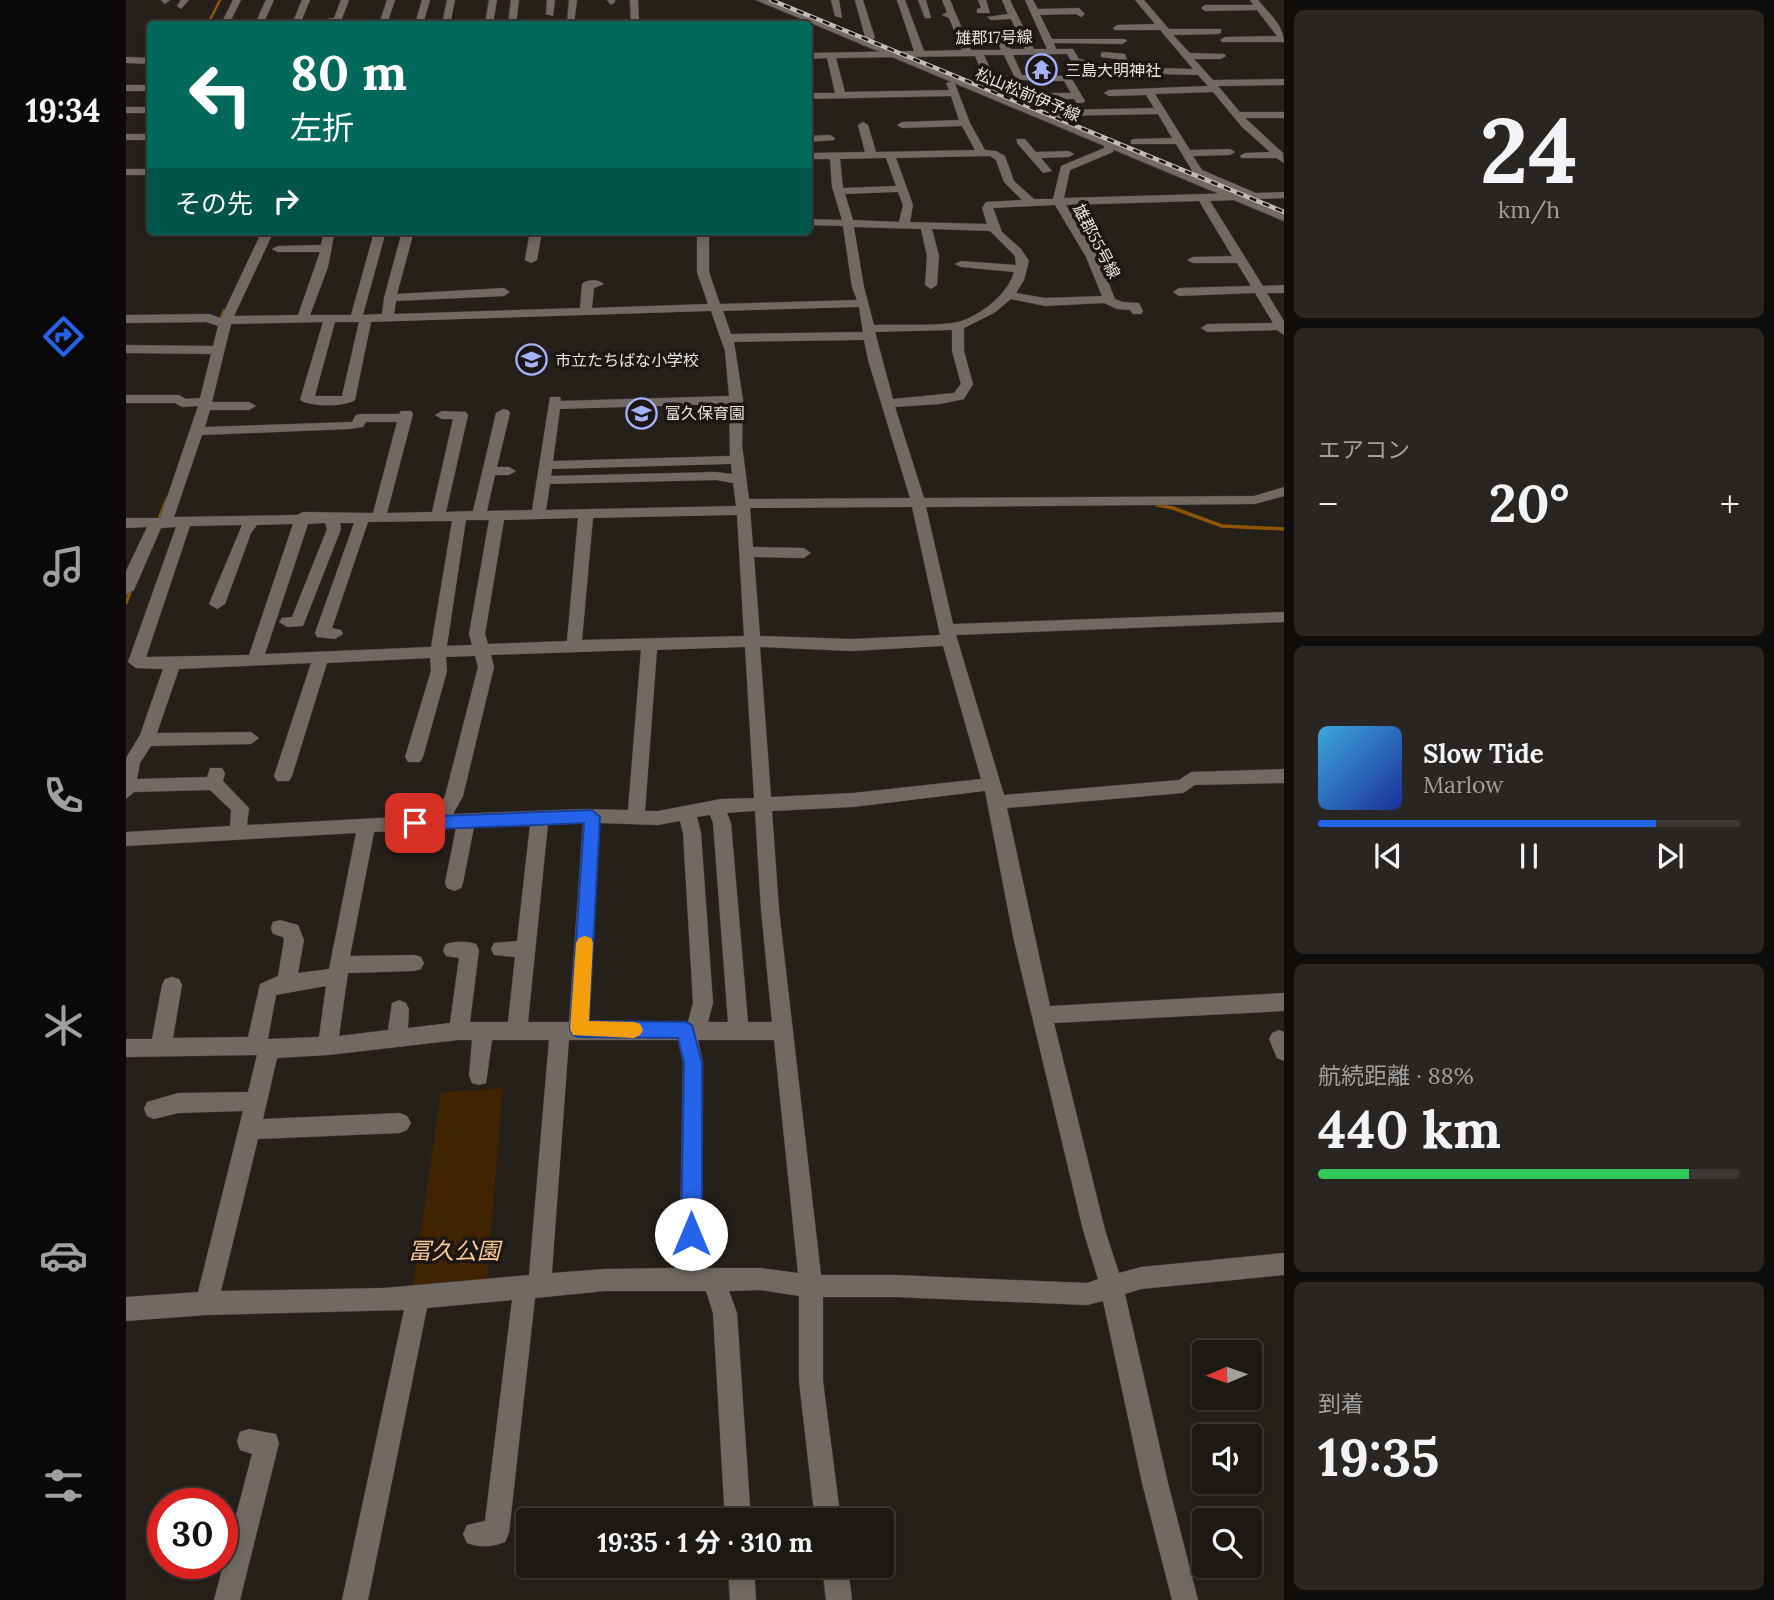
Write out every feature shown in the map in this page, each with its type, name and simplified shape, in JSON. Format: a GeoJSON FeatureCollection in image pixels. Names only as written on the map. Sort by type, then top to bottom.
{"type":"FeatureCollection","features":[{"type":"Feature","properties":{"kind":"main road","name":"松山松前伊予線"},"geometry":{"type":"LineString","coordinates":[[761,0],[811,21]]}},
{"type":"Feature","properties":{"kind":"main road","name":"松山松前伊予線"},"geometry":{"type":"LineString","coordinates":[[812,21],[1284,219]]}},
{"type":"Feature","properties":{"kind":"street"},"geometry":{"type":"LineString","coordinates":[[226,21],[237,0]]}},
{"type":"Feature","properties":{"kind":"street"},"geometry":{"type":"LineString","coordinates":[[260,21],[271,0]]}},
{"type":"Feature","properties":{"kind":"street"},"geometry":{"type":"LineString","coordinates":[[384,21],[391,0]]}},
{"type":"Feature","properties":{"kind":"street"},"geometry":{"type":"LineString","coordinates":[[420,21],[425,0]]}},
{"type":"Feature","properties":{"kind":"street"},"geometry":{"type":"LineString","coordinates":[[447,21],[451,0]]}},
{"type":"Feature","properties":{"kind":"street"},"geometry":{"type":"LineString","coordinates":[[490,21],[493,0]]}},
{"type":"Feature","properties":{"kind":"street"},"geometry":{"type":"LineString","coordinates":[[509,21],[515,0]]}},
{"type":"Feature","properties":{"kind":"street"},"geometry":{"type":"LineString","coordinates":[[550,15],[551,0]]}},
{"type":"Feature","properties":{"kind":"street"},"geometry":{"type":"LineString","coordinates":[[571,21],[573,0]]}},
{"type":"Feature","properties":{"kind":"street"},"geometry":{"type":"LineString","coordinates":[[635,0],[635,21]]}},
{"type":"Feature","properties":{"kind":"street"},"geometry":{"type":"LineString","coordinates":[[835,0],[839,16]]}},
{"type":"Feature","properties":{"kind":"street"},"geometry":{"type":"LineString","coordinates":[[859,0],[870,38],[864,43]]}},
{"type":"Feature","properties":{"kind":"street"},"geometry":{"type":"LineString","coordinates":[[901,0],[902,12],[920,54]]}},
{"type":"Feature","properties":{"kind":"street"},"geometry":{"type":"LineString","coordinates":[[922,0],[924,12]]}},
{"type":"Feature","properties":{"kind":"street"},"geometry":{"type":"LineString","coordinates":[[946,0],[952,22],[993,86]]}},
{"type":"Feature","properties":{"kind":"street"},"geometry":{"type":"LineString","coordinates":[[980,11],[987,10],[982,0]]}},
{"type":"Feature","properties":{"kind":"street"},"geometry":{"type":"LineString","coordinates":[[1006,0],[1031,52]]}},
{"type":"Feature","properties":{"kind":"street"},"geometry":{"type":"LineString","coordinates":[[1029,0],[1053,52]]}},
{"type":"Feature","properties":{"kind":"street"},"geometry":{"type":"LineString","coordinates":[[1139,0],[1237,115],[1282,157]]}},
{"type":"Feature","properties":{"kind":"street"},"geometry":{"type":"LineString","coordinates":[[1205,8],[1257,4],[1275,23],[1284,39],[1225,40]]}},
{"type":"Feature","properties":{"kind":"street"},"geometry":{"type":"LineString","coordinates":[[330,21],[337,21],[341,6]]}},
{"type":"Feature","properties":{"kind":"street"},"geometry":{"type":"LineString","coordinates":[[1147,9],[1158,9]]}},
{"type":"Feature","properties":{"kind":"street"},"geometry":{"type":"LineString","coordinates":[[1035,12],[1079,11],[1081,14]]}},
{"type":"Feature","properties":{"kind":"street"},"geometry":{"type":"LineString","coordinates":[[991,16],[1013,16]]}},
{"type":"Feature","properties":{"kind":"street"},"geometry":{"type":"LineString","coordinates":[[1275,23],[1284,18]]}},
{"type":"Feature","properties":{"kind":"street"},"geometry":{"type":"LineString","coordinates":[[1046,37],[1115,30],[1219,31]]}},
{"type":"Feature","properties":{"kind":"street"},"geometry":{"type":"LineString","coordinates":[[998,32],[1019,78],[1067,78],[1078,99],[1044,96],[1044,79]]}},
{"type":"Feature","properties":{"kind":"street"},"geometry":{"type":"LineString","coordinates":[[1046,37],[1122,41]]}},
{"type":"Feature","properties":{"kind":"street"},"geometry":{"type":"LineString","coordinates":[[1099,41],[1105,69],[1200,72]]}},
{"type":"Feature","properties":{"kind":"street"},"geometry":{"type":"LineString","coordinates":[[1175,42],[1207,41]]}},
{"type":"Feature","properties":{"kind":"street","name":"雄郡17号線"},"geometry":{"type":"LineString","coordinates":[[812,56],[1070,51],[1076,62],[1082,62],[1085,69],[1105,69]]}},
{"type":"Feature","properties":{"kind":"street"},"geometry":{"type":"LineString","coordinates":[[1104,55],[1122,56],[1122,61]]}},
{"type":"Feature","properties":{"kind":"street"},"geometry":{"type":"LineString","coordinates":[[831,56],[841,96]]}},
{"type":"Feature","properties":{"kind":"street"},"geometry":{"type":"LineString","coordinates":[[1187,56],[1221,56]]}},
{"type":"Feature","properties":{"kind":"street"},"geometry":{"type":"LineString","coordinates":[[126,60],[147,63]]}},
{"type":"Feature","properties":{"kind":"street"},"geometry":{"type":"LineString","coordinates":[[954,81],[951,83],[965,123],[981,152]]}},
{"type":"Feature","properties":{"kind":"street"},"geometry":{"type":"LineString","coordinates":[[908,82],[912,94]]}},
{"type":"Feature","properties":{"kind":"street"},"geometry":{"type":"LineString","coordinates":[[1108,93],[1284,82]]}},
{"type":"Feature","properties":{"kind":"street"},"geometry":{"type":"LineString","coordinates":[[126,88],[147,88]]}},
{"type":"Feature","properties":{"kind":"street"},"geometry":{"type":"LineString","coordinates":[[1149,92],[1198,172],[1255,196]]}},
{"type":"Feature","properties":{"kind":"street"},"geometry":{"type":"LineString","coordinates":[[812,96],[954,93]]}},
{"type":"Feature","properties":{"kind":"street"},"geometry":{"type":"LineString","coordinates":[[126,110],[147,110]]}},
{"type":"Feature","properties":{"kind":"street"},"geometry":{"type":"LineString","coordinates":[[1056,110],[1058,113],[1160,111]]}},
{"type":"Feature","properties":{"kind":"street"},"geometry":{"type":"LineString","coordinates":[[1237,115],[1284,115]]}},
{"type":"Feature","properties":{"kind":"street"},"geometry":{"type":"LineString","coordinates":[[965,123],[934,123],[905,129],[970,134]]}},
{"type":"Feature","properties":{"kind":"street"},"geometry":{"type":"LineString","coordinates":[[863,125],[871,155]]}},
{"type":"Feature","properties":{"kind":"street"},"geometry":{"type":"LineString","coordinates":[[812,131],[829,134],[812,139]]}},
{"type":"Feature","properties":{"kind":"street"},"geometry":{"type":"LineString","coordinates":[[126,137],[147,137]]}},
{"type":"Feature","properties":{"kind":"street"},"geometry":{"type":"LineString","coordinates":[[1021,141],[1046,171]]}},
{"type":"Feature","properties":{"kind":"street"},"geometry":{"type":"LineString","coordinates":[[1135,142],[1179,141]]}},
{"type":"Feature","properties":{"kind":"street"},"geometry":{"type":"LineString","coordinates":[[812,143],[832,156],[839,191],[845,204],[858,287],[864,303],[880,382],[918,502],[948,635],[995,793],[1024,941],[1094,1230],[1112,1288],[1155,1483],[1185,1600]]}},
{"type":"Feature","properties":{"kind":"street","name":"雄郡55号線"},"geometry":{"type":"LineString","coordinates":[[1009,295],[1045,302],[1110,299],[1102,277],[1058,201],[1065,168],[1109,150],[1109,145]]}},
{"type":"Feature","properties":{"kind":"street"},"geometry":{"type":"LineString","coordinates":[[812,156],[981,152],[1069,154]]}},
{"type":"Feature","properties":{"kind":"street"},"geometry":{"type":"LineString","coordinates":[[1186,153],[1230,152]]}},
{"type":"Feature","properties":{"kind":"street"},"geometry":{"type":"LineString","coordinates":[[890,154],[908,205],[904,227]]}},
{"type":"Feature","properties":{"kind":"street"},"geometry":{"type":"LineString","coordinates":[[996,154],[1003,162],[1009,182],[1031,202]]}},
{"type":"Feature","properties":{"kind":"street"},"geometry":{"type":"LineString","coordinates":[[1245,156],[1282,157]]}},
{"type":"Feature","properties":{"kind":"street"},"geometry":{"type":"LineString","coordinates":[[126,172],[147,172]]}},
{"type":"Feature","properties":{"kind":"street"},"geometry":{"type":"LineString","coordinates":[[839,191],[903,189]]}},
{"type":"Feature","properties":{"kind":"street"},"geometry":{"type":"LineString","coordinates":[[728,338],[958,326],[989,310],[1009,295],[1022,269],[1023,261],[1019,252],[1000,238],[993,228],[989,205],[1284,195]]}},
{"type":"Feature","properties":{"kind":"street"},"geometry":{"type":"LineString","coordinates":[[1203,198],[1256,290],[1282,329]]}},
{"type":"Feature","properties":{"kind":"street"},"geometry":{"type":"LineString","coordinates":[[812,223],[993,228]]}},
{"type":"Feature","properties":{"kind":"street"},"geometry":{"type":"LineString","coordinates":[[926,227],[933,257],[931,285]]}},
{"type":"Feature","properties":{"kind":"street"},"geometry":{"type":"LineString","coordinates":[[126,590],[141,552],[161,524],[197,430],[214,350],[266,235]]}},
{"type":"Feature","properties":{"kind":"street"},"geometry":{"type":"LineString","coordinates":[[303,319],[328,235]]}},
{"type":"Feature","properties":{"kind":"street"},"geometry":{"type":"LineString","coordinates":[[330,318],[307,400],[348,400],[361,318],[384,235]]}},
{"type":"Feature","properties":{"kind":"street"},"geometry":{"type":"LineString","coordinates":[[387,318],[407,235],[461,239],[462,235]]}},
{"type":"Feature","properties":{"kind":"street"},"geometry":{"type":"LineString","coordinates":[[531,260],[535,235]]}},
{"type":"Feature","properties":{"kind":"street"},"geometry":{"type":"LineString","coordinates":[[703,235],[703,272],[728,338],[736,400],[737,460],[743,507],[765,803],[770,910],[811,1286],[811,1381],[826,1508]]}},
{"type":"Feature","properties":{"kind":"street"},"geometry":{"type":"LineString","coordinates":[[278,249],[325,253]]}},
{"type":"Feature","properties":{"kind":"street"},"geometry":{"type":"LineString","coordinates":[[299,257],[325,253]]}},
{"type":"Feature","properties":{"kind":"street"},"geometry":{"type":"LineString","coordinates":[[1193,260],[1239,259]]}},
{"type":"Feature","properties":{"kind":"street"},"geometry":{"type":"LineString","coordinates":[[961,264],[1022,269]]}},
{"type":"Feature","properties":{"kind":"street"},"geometry":{"type":"LineString","coordinates":[[586,311],[588,284],[598,284]]}},
{"type":"Feature","properties":{"kind":"street"},"geometry":{"type":"LineString","coordinates":[[1179,292],[1284,289]]}},
{"type":"Feature","properties":{"kind":"street"},"geometry":{"type":"LineString","coordinates":[[390,298],[504,292]]}},
{"type":"Feature","properties":{"kind":"street"},"geometry":{"type":"LineString","coordinates":[[1106,299],[1121,306],[1135,306],[1137,311]]}},
{"type":"Feature","properties":{"kind":"street"},"geometry":{"type":"LineString","coordinates":[[126,321],[387,318],[864,303]]}},
{"type":"Feature","properties":{"kind":"street"},"geometry":{"type":"LineString","coordinates":[[126,321],[162,322]]}},
{"type":"Feature","properties":{"kind":"street"},"geometry":{"type":"LineString","coordinates":[[888,403],[940,400],[959,396],[967,384],[958,351],[958,326]]}},
{"type":"Feature","properties":{"kind":"street"},"geometry":{"type":"LineString","coordinates":[[1207,328],[1282,329]]}},
{"type":"Feature","properties":{"kind":"street"},"geometry":{"type":"LineString","coordinates":[[126,349],[214,350]]}},
{"type":"Feature","properties":{"kind":"street"},"geometry":{"type":"LineString","coordinates":[[126,399],[179,399],[182,403],[249,406]]}},
{"type":"Feature","properties":{"kind":"street"},"geometry":{"type":"LineString","coordinates":[[554,407],[736,400]]}},
{"type":"Feature","properties":{"kind":"street"},"geometry":{"type":"LineString","coordinates":[[554,407],[603,416]]}},
{"type":"Feature","properties":{"kind":"street"},"geometry":{"type":"LineString","coordinates":[[538,515],[554,407]]}},
{"type":"Feature","properties":{"kind":"street"},"geometry":{"type":"LineString","coordinates":[[479,516],[503,413]]}},
{"type":"Feature","properties":{"kind":"street"},"geometry":{"type":"LineString","coordinates":[[438,516],[461,415],[442,415]]}},
{"type":"Feature","properties":{"kind":"street"},"geometry":{"type":"LineString","coordinates":[[197,430],[268,425],[351,425],[361,418],[405,416],[341,598],[323,634],[335,634]]}},
{"type":"Feature","properties":{"kind":"street"},"geometry":{"type":"LineString","coordinates":[[545,465],[737,460]]}},
{"type":"Feature","properties":{"kind":"street"},"geometry":{"type":"LineString","coordinates":[[489,471],[509,471]]}},
{"type":"Feature","properties":{"kind":"street"},"geometry":{"type":"LineString","coordinates":[[543,480],[716,476],[739,479]]}},
{"type":"Feature","properties":{"kind":"street"},"geometry":{"type":"LineString","coordinates":[[126,523],[161,524],[303,517],[538,515],[918,502],[1255,500],[1284,491]]}},
{"type":"Feature","properties":{"kind":"street"},"geometry":{"type":"LineString","coordinates":[[574,646],[586,513]]}},
{"type":"Feature","properties":{"kind":"street"},"geometry":{"type":"LineString","coordinates":[[412,749],[426,699],[441,663],[438,652],[460,516]]}},
{"type":"Feature","properties":{"kind":"street"},"geometry":{"type":"LineString","coordinates":[[440,822],[454,796],[485,667],[478,634],[489,598],[496,555],[497,516]]}},
{"type":"Feature","properties":{"kind":"street"},"geometry":{"type":"LineString","coordinates":[[266,678],[263,660],[303,517]]}},
{"type":"Feature","properties":{"kind":"street"},"geometry":{"type":"LineString","coordinates":[[288,622],[298,622],[304,591],[320,550],[334,529],[331,517]]}},
{"type":"Feature","properties":{"kind":"street"},"geometry":{"type":"LineString","coordinates":[[218,604],[230,552],[253,520]]}},
{"type":"Feature","properties":{"kind":"street"},"geometry":{"type":"LineString","coordinates":[[184,523],[136,662],[173,664],[753,641],[850,645],[948,635],[1284,617]]}},
{"type":"Feature","properties":{"kind":"street"},"geometry":{"type":"LineString","coordinates":[[746,552],[784,559],[804,553]]}},
{"type":"Feature","properties":{"kind":"street"},"geometry":{"type":"LineString","coordinates":[[636,817],[649,644]]}},
{"type":"Feature","properties":{"kind":"street"},"geometry":{"type":"LineString","coordinates":[[283,776],[321,657]]}},
{"type":"Feature","properties":{"kind":"street"},"geometry":{"type":"LineString","coordinates":[[216,681],[221,662]]}},
{"type":"Feature","properties":{"kind":"street"},"geometry":{"type":"LineString","coordinates":[[173,664],[146,740],[132,763],[127,789],[215,778],[240,808],[238,832]]}},
{"type":"Feature","properties":{"kind":"street"},"geometry":{"type":"LineString","coordinates":[[285,714],[303,714]]}},
{"type":"Feature","properties":{"kind":"street"},"geometry":{"type":"LineString","coordinates":[[146,740],[240,742]]}},
{"type":"Feature","properties":{"kind":"street"},"geometry":{"type":"LineString","coordinates":[[126,839],[540,818],[659,818],[716,807],[765,803],[1182,786],[1191,779],[1284,776]]}},
{"type":"Feature","properties":{"kind":"street"},"geometry":{"type":"LineString","coordinates":[[716,807],[722,823],[739,1031]]}},
{"type":"Feature","properties":{"kind":"street"},"geometry":{"type":"LineString","coordinates":[[683,1279],[691,1234],[691,1030],[703,1003],[692,833],[687,813]]}},
{"type":"Feature","properties":{"kind":"street"},"geometry":{"type":"LineString","coordinates":[[476,1534],[496,1533],[505,1392],[532,1285],[570,1029],[592,817]]}},
{"type":"Feature","properties":{"kind":"street"},"geometry":{"type":"LineString","coordinates":[[517,1030],[540,818]]}},
{"type":"Feature","properties":{"kind":"street"},"geometry":{"type":"LineString","coordinates":[[454,883],[466,821]]}},
{"type":"Feature","properties":{"kind":"street"},"geometry":{"type":"LineString","coordinates":[[328,1045],[338,970],[366,826]]}},
{"type":"Feature","properties":{"kind":"street"},"geometry":{"type":"LineString","coordinates":[[280,928],[291,931],[294,940],[286,984]]}},
{"type":"Feature","properties":{"kind":"street"},"geometry":{"type":"LineString","coordinates":[[501,949],[526,949]]}},
{"type":"Feature","properties":{"kind":"street"},"geometry":{"type":"LineString","coordinates":[[453,950],[469,950],[464,1006],[458,1031]]}},
{"type":"Feature","properties":{"kind":"street"},"geometry":{"type":"LineString","coordinates":[[207,1303],[256,1101],[267,990],[338,970],[414,963]]}},
{"type":"Feature","properties":{"kind":"street"},"geometry":{"type":"LineString","coordinates":[[160,1048],[172,985]]}},
{"type":"Feature","properties":{"kind":"street"},"geometry":{"type":"LineString","coordinates":[[1044,1015],[1284,1002]]}},
{"type":"Feature","properties":{"kind":"street"},"geometry":{"type":"LineString","coordinates":[[397,1038],[399,1009]]}},
{"type":"Feature","properties":{"kind":"street"},"geometry":{"type":"LineString","coordinates":[[126,1048],[328,1045],[483,1030],[785,1031]]}},
{"type":"Feature","properties":{"kind":"street"},"geometry":{"type":"LineString","coordinates":[[479,1076],[483,1030]]}},
{"type":"Feature","properties":{"kind":"street"},"geometry":{"type":"LineString","coordinates":[[154,1108],[178,1103],[256,1101]]}},
{"type":"Feature","properties":{"kind":"street"},"geometry":{"type":"LineString","coordinates":[[250,1129],[400,1123]]}},
{"type":"Feature","properties":{"kind":"street"},"geometry":{"type":"LineString","coordinates":[[126,1309],[207,1303],[321,1302],[532,1285],[683,1279],[760,1279],[811,1286],[895,1286],[1087,1294],[1141,1278],[1284,1264]]}},
{"type":"Feature","properties":{"kind":"street"},"geometry":{"type":"LineString","coordinates":[[714,1279],[725,1313],[737,1508]]}},
{"type":"Feature","properties":{"kind":"street"},"geometry":{"type":"LineString","coordinates":[[355,1600],[418,1296]]}},
{"type":"Feature","properties":{"kind":"street"},"geometry":{"type":"LineString","coordinates":[[227,1600],[267,1443],[249,1441]]}},
{"type":"Feature","properties":{"kind":"street"},"geometry":{"type":"LineString","coordinates":[[742,1578],[743,1600]]}},
{"type":"Feature","properties":{"kind":"street"},"geometry":{"type":"LineString","coordinates":[[836,1578],[839,1600]]}},
{"type":"Feature","properties":{"kind":"green space","name":"冨久公園"},"geometry":{"type":"Polygon","coordinates":[[[503,1088],[487,1278],[481,1285],[412,1291],[441,1092],[503,1088]]]}},
{"type":"Feature","properties":{"kind":"waterway"},"geometry":{"type":"LineString","coordinates":[[210,21],[220,0]]}},
{"type":"Feature","properties":{"kind":"waterway"},"geometry":{"type":"LineString","coordinates":[[220,320],[224,310]]}},
{"type":"Feature","properties":{"kind":"waterway"},"geometry":{"type":"LineString","coordinates":[[159,519],[167,499]]}},
{"type":"Feature","properties":{"kind":"waterway"},"geometry":{"type":"LineString","coordinates":[[1157,505],[1222,526],[1284,529]]}},
{"type":"Feature","properties":{"kind":"waterway"},"geometry":{"type":"LineString","coordinates":[[126,603],[132,587]]}},
{"type":"Feature","properties":{"kind":"railway"},"geometry":{"type":"LineString","coordinates":[[771,0],[1284,212]]}},
{"type":"Feature","properties":{"kind":"slow traffic"},"geometry":{"type":"LineString","coordinates":[[585,943],[579,1029],[634,1030]]}},
{"type":"Feature","properties":{"kind":"place","name":"三島大明神社"},"geometry":{"type":"Point","coordinates":[1042,70]}},
{"type":"Feature","properties":{"kind":"place","name":"市立たちばな小学校"},"geometry":{"type":"Point","coordinates":[532,360]}},
{"type":"Feature","properties":{"kind":"place","name":"富久保育園"},"geometry":{"type":"Point","coordinates":[642,413]}},
{"type":"Feature","properties":{"kind":"route"},"geometry":{"type":"LineString","coordinates":[[415,823],[592,817],[579,1029],[686,1030],[693,1063],[691,1234]]}}]}
